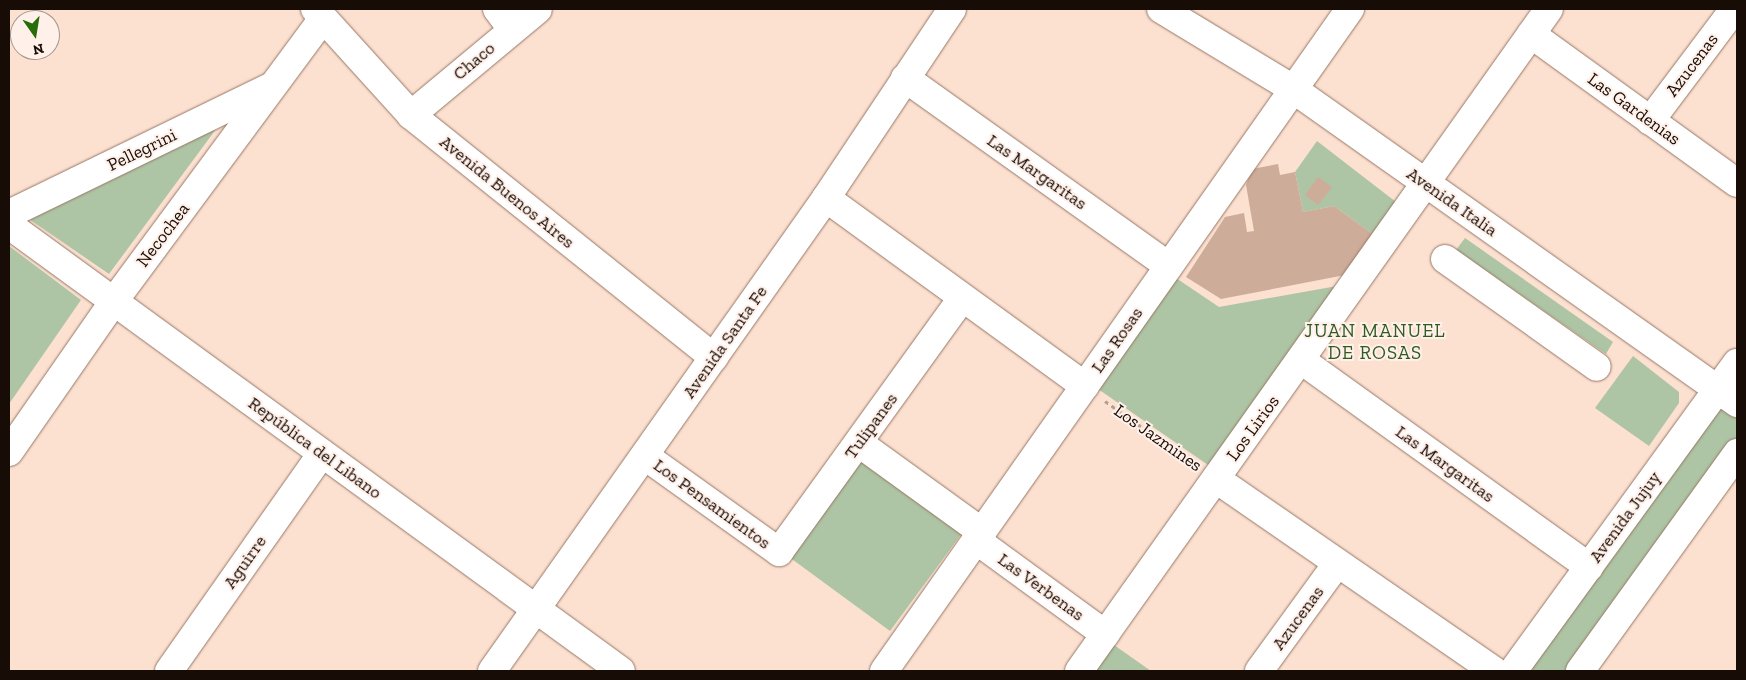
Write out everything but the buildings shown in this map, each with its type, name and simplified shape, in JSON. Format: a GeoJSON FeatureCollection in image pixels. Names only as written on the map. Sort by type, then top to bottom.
{"type":"FeatureCollection","features":[{"type":"Feature","properties":{"kind":"street","name":"Chaco"},"geometry":{"type":"LineString","coordinates":[[411,115],[505,19],[538,9]]}},
{"type":"Feature","properties":{"kind":"street","name":"Avenida Santa Fe"},"geometry":{"type":"LineString","coordinates":[[492,671],[537,610],[826,198],[952,9]]}},
{"type":"Feature","properties":{"kind":"street","name":"Avenida Italia"},"geometry":{"type":"LineString","coordinates":[[1162,9],[1293,89],[1727,397]]}},
{"type":"Feature","properties":{"kind":"street","name":"Las Rosas"},"geometry":{"type":"LineString","coordinates":[[884,671],[1350,9]]}},
{"type":"Feature","properties":{"kind":"street","name":"Los Lirios"},"geometry":{"type":"LineString","coordinates":[[1079,671],[1549,9]]}},
{"type":"Feature","properties":{"kind":"street","name":"Azucenas"},"geometry":{"type":"LineString","coordinates":[[1650,121],[1734,9]]}},
{"type":"Feature","properties":{"kind":"street","name":"Necochea"},"geometry":{"type":"LineString","coordinates":[[9,452],[114,301],[275,85],[319,14]]}},
{"type":"Feature","properties":{"kind":"street","name":"Avenida Buenos Aires"},"geometry":{"type":"LineString","coordinates":[[319,14],[411,115],[714,358]]}},
{"type":"Feature","properties":{"kind":"street","name":"Las Gardenias"},"geometry":{"type":"LineString","coordinates":[[1531,34],[1737,183]]}},
{"type":"Feature","properties":{"kind":"street","name":"Las Margaritas"},"geometry":{"type":"LineString","coordinates":[[905,78],[1169,266]]}},
{"type":"Feature","properties":{"kind":"street","name":"Pellegrini"},"geometry":{"type":"LineString","coordinates":[[9,214],[275,85]]}},
{"type":"Feature","properties":{"kind":"street"},"geometry":{"type":"LineString","coordinates":[[826,198],[1084,386]]}},
{"type":"Feature","properties":{"kind":"street","name":"República del Libano"},"geometry":{"type":"LineString","coordinates":[[9,224],[621,671]]}},
{"type":"Feature","properties":{"kind":"street"},"geometry":{"type":"LineString","coordinates":[[1445,259],[1597,366]]}},
{"type":"Feature","properties":{"kind":"street","name":"Tulipanes"},"geometry":{"type":"LineString","coordinates":[[779,552],[962,298]]}},
{"type":"Feature","properties":{"kind":"street","name":"Las Margaritas"},"geometry":{"type":"LineString","coordinates":[[1301,360],[1589,567]]}},
{"type":"Feature","properties":{"kind":"street","name":"Avenida Jujuy"},"geometry":{"type":"LineString","coordinates":[[1513,671],[1589,567],[1727,397],[1737,363]]}},
{"type":"Feature","properties":{"kind":"street","name":"Las Verbenas"},"geometry":{"type":"LineString","coordinates":[[859,443],[1105,634]]}},
{"type":"Feature","properties":{"kind":"street","name":"Aguirre"},"geometry":{"type":"LineString","coordinates":[[168,671],[322,453]]}},
{"type":"Feature","properties":{"kind":"street"},"geometry":{"type":"LineString","coordinates":[[1580,671],[1737,453]]}},
{"type":"Feature","properties":{"kind":"street","name":"Los Pensamientos"},"geometry":{"type":"LineString","coordinates":[[645,456],[779,552]]}},
{"type":"Feature","properties":{"kind":"street","name":"Los Jazmines"},"geometry":{"type":"LineString","coordinates":[[1216,479],[1336,565],[1494,671]]}},
{"type":"Feature","properties":{"kind":"street","name":"Azucenas"},"geometry":{"type":"LineString","coordinates":[[1259,671],[1336,565]]}},
{"type":"Feature","properties":{"kind":"path","name":"Los Jazmines"},"geometry":{"type":"LineString","coordinates":[[1084,386],[1216,479]]}},
{"type":"Feature","properties":{"kind":"green space"},"geometry":{"type":"Polygon","coordinates":[[[222,121],[109,274],[26,217],[222,121]]]}},
{"type":"Feature","properties":{"kind":"green space"},"geometry":{"type":"Polygon","coordinates":[[[1317,141],[1396,202],[1374,235],[1334,206],[1303,212],[1295,172],[1317,141]]]}},
{"type":"Feature","properties":{"kind":"green space"},"geometry":{"type":"Polygon","coordinates":[[[1465,238],[1613,342],[1606,354],[1456,250],[1465,238]]]}},
{"type":"Feature","properties":{"kind":"green space"},"geometry":{"type":"Polygon","coordinates":[[[9,246],[81,300],[9,404],[9,246]]]}},
{"type":"Feature","properties":{"kind":"green space"},"geometry":{"type":"Polygon","coordinates":[[[1176,278],[1219,307],[1337,286],[1211,467],[1098,389],[1176,278]]]}},
{"type":"Feature","properties":{"kind":"green space"},"geometry":{"type":"Polygon","coordinates":[[[1633,356],[1679,392],[1679,403],[1649,446],[1595,408],[1633,356]]]}},
{"type":"Feature","properties":{"kind":"green space"},"geometry":{"type":"Polygon","coordinates":[[[1737,363],[1737,453],[1580,671],[1513,671],[1737,363]]]}},
{"type":"Feature","properties":{"kind":"green space"},"geometry":{"type":"Polygon","coordinates":[[[858,456],[962,533],[890,631],[785,554],[858,456]]]}},
{"type":"Feature","properties":{"kind":"green space"},"geometry":{"type":"Polygon","coordinates":[[[1114,645],[1151,671],[1094,671],[1114,645]]]}},
{"type":"Feature","properties":{"kind":"district","name":"JUAN MANUEL DE ROSAS"},"geometry":{"type":"Point","coordinates":[1375,342]}}]}
